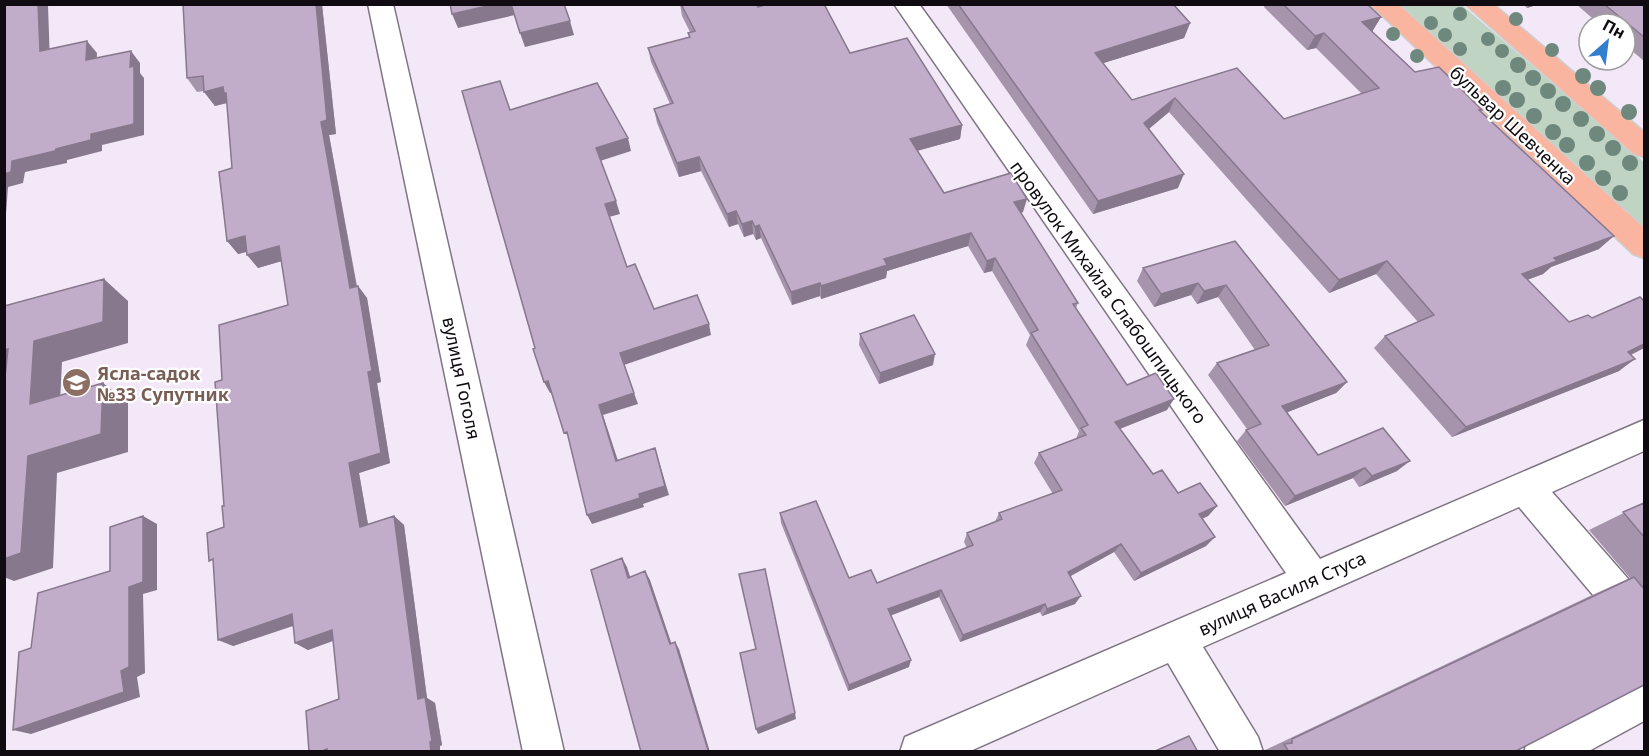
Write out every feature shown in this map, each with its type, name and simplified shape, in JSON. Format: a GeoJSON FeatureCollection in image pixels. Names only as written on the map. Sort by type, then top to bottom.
{"type":"FeatureCollection","features":[{"type":"Feature","properties":{"kind":"main road","name":"бульвар Шевченка"},"geometry":{"type":"LineString","coordinates":[[1382,4],[1644,246]]}},
{"type":"Feature","properties":{"kind":"main road"},"geometry":{"type":"LineString","coordinates":[[1477,4],[1644,147]]}},
{"type":"Feature","properties":{"kind":"street","name":"вулиця Гоголя"},"geometry":{"type":"LineString","coordinates":[[380,4],[544,752]]}},
{"type":"Feature","properties":{"kind":"street","name":"провулок Михайла Слабошпицького"},"geometry":{"type":"LineString","coordinates":[[906,4],[1312,579]]}},
{"type":"Feature","properties":{"kind":"street","name":"вулиця Василя Стуса"},"geometry":{"type":"LineString","coordinates":[[920,752],[1644,435]]}},
{"type":"Feature","properties":{"kind":"street"},"geometry":{"type":"LineString","coordinates":[[1525,487],[1644,625]]}},
{"type":"Feature","properties":{"kind":"street"},"geometry":{"type":"LineString","coordinates":[[1176,639],[1243,752]]}},
{"type":"Feature","properties":{"kind":"street"},"geometry":{"type":"LineString","coordinates":[[1544,752],[1644,700]]}},
{"type":"Feature","properties":{"kind":"green space"},"geometry":{"type":"Polygon","coordinates":[[[1396,5],[1462,5],[1644,162],[1644,231],[1396,5]]]}},
{"type":"Feature","properties":{"kind":"building"},"geometry":{"type":"Polygon","coordinates":[[[4,4],[38,4],[40,51],[87,41],[86,60],[131,51],[130,67],[134,66],[134,124],[91,134],[91,140],[55,151],[12,161],[11,172],[4,174],[4,4]]]}},
{"type":"Feature","properties":{"kind":"building"},"geometry":{"type":"Polygon","coordinates":[[[183,4],[316,4],[327,120],[321,122],[350,288],[358,286],[372,371],[368,372],[381,453],[349,463],[360,527],[394,516],[418,699],[425,697],[432,741],[430,742],[431,752],[327,752],[327,749],[320,752],[309,752],[306,711],[339,699],[332,630],[295,643],[292,614],[218,640],[213,559],[209,561],[207,533],[224,527],[215,382],[222,380],[219,325],[288,305],[279,246],[247,255],[245,236],[227,241],[219,172],[232,168],[226,93],[223,87],[204,92],[203,76],[187,78],[183,4]]]}},
{"type":"Feature","properties":{"kind":"building"},"geometry":{"type":"Polygon","coordinates":[[[450,4],[496,4],[452,14],[450,4]]]}},
{"type":"Feature","properties":{"kind":"building"},"geometry":{"type":"Polygon","coordinates":[[[511,4],[564,4],[570,21],[520,33],[511,4]]]}},
{"type":"Feature","properties":{"kind":"building"},"geometry":{"type":"Polygon","coordinates":[[[681,4],[757,4],[758,7],[768,4],[824,4],[850,53],[907,38],[962,125],[910,139],[944,193],[1011,173],[1027,199],[1014,202],[1078,303],[1073,304],[1127,385],[1156,373],[1174,399],[1115,422],[1153,474],[1162,470],[1178,493],[1200,483],[1217,506],[1199,514],[1215,537],[1141,573],[1121,544],[1068,572],[1081,596],[1047,609],[1045,604],[963,635],[941,590],[888,609],[911,660],[849,685],[780,513],[816,501],[849,578],[871,570],[877,583],[973,545],[967,533],[1002,519],[999,513],[1062,490],[1039,453],[1086,435],[1081,428],[1088,425],[1031,333],[1038,330],[995,258],[987,261],[971,233],[884,259],[887,265],[821,286],[820,283],[791,292],[759,225],[755,227],[752,221],[742,224],[736,211],[727,214],[699,157],[677,163],[654,109],[673,103],[648,48],[690,37],[688,33],[695,31],[681,4]]]}},
{"type":"Feature","properties":{"kind":"building"},"geometry":{"type":"Polygon","coordinates":[[[958,4],[1173,4],[1190,23],[1095,53],[1132,100],[1237,68],[1284,119],[1379,88],[1324,33],[1315,36],[1283,4],[1367,4],[1381,17],[1362,22],[1415,72],[1439,67],[1482,110],[1479,110],[1614,236],[1554,258],[1557,261],[1522,274],[1569,322],[1588,315],[1592,318],[1640,297],[1644,301],[1644,344],[1628,352],[1635,359],[1466,427],[1385,336],[1434,315],[1387,261],[1339,280],[1175,98],[1144,123],[1184,174],[1098,201],[958,4]]]}},
{"type":"Feature","properties":{"kind":"building"},"geometry":{"type":"Polygon","coordinates":[[[1604,4],[1644,4],[1644,37],[1637,31],[1637,12],[1614,12],[1604,4]]]}},
{"type":"Feature","properties":{"kind":"building"},"geometry":{"type":"Polygon","coordinates":[[[500,81],[510,110],[597,83],[628,138],[596,148],[616,201],[605,204],[627,267],[635,264],[654,309],[697,295],[709,324],[620,353],[634,393],[599,405],[616,461],[655,448],[665,486],[639,494],[640,498],[587,515],[567,432],[564,433],[548,381],[544,382],[533,349],[535,348],[462,91],[500,81]]]}},
{"type":"Feature","properties":{"kind":"building"},"geometry":{"type":"Polygon","coordinates":[[[1235,241],[1347,382],[1282,406],[1318,455],[1383,428],[1410,461],[1372,476],[1365,468],[1295,496],[1246,430],[1261,424],[1217,363],[1269,345],[1226,285],[1204,291],[1198,283],[1161,294],[1143,268],[1235,241]]]}},
{"type":"Feature","properties":{"kind":"building"},"geometry":{"type":"Polygon","coordinates":[[[104,279],[103,322],[34,341],[30,404],[103,383],[101,434],[28,456],[21,553],[4,559],[4,386],[8,349],[4,350],[4,306],[104,279]]]}},
{"type":"Feature","properties":{"kind":"building"},"geometry":{"type":"Polygon","coordinates":[[[914,315],[935,354],[880,373],[860,334],[914,315]]]}},
{"type":"Feature","properties":{"kind":"building"},"geometry":{"type":"Polygon","coordinates":[[[1644,503],[1644,537],[1623,512],[1644,503]]]}},
{"type":"Feature","properties":{"kind":"building"},"geometry":{"type":"Polygon","coordinates":[[[143,516],[143,582],[129,587],[129,667],[121,671],[124,692],[13,730],[19,652],[31,648],[38,593],[110,571],[110,527],[143,516]]]}},
{"type":"Feature","properties":{"kind":"building"},"geometry":{"type":"Polygon","coordinates":[[[622,558],[628,578],[645,571],[670,644],[675,642],[708,750],[704,752],[641,752],[591,570],[622,558]]]}},
{"type":"Feature","properties":{"kind":"building"},"geometry":{"type":"Polygon","coordinates":[[[765,569],[795,713],[756,729],[740,653],[756,649],[739,574],[765,569]]]}},
{"type":"Feature","properties":{"kind":"building"},"geometry":{"type":"Polygon","coordinates":[[[1634,577],[1644,589],[1644,685],[1514,752],[1289,752],[1284,744],[1292,743],[1292,739],[1634,577]]]}},
{"type":"Feature","properties":{"kind":"building"},"geometry":{"type":"Polygon","coordinates":[[[1189,736],[1198,752],[1153,752],[1189,736]]]}},
{"type":"Feature","properties":{"kind":"place","name":"Ясла-садок №33 Супутник"},"geometry":{"type":"Point","coordinates":[76,383]}}]}
